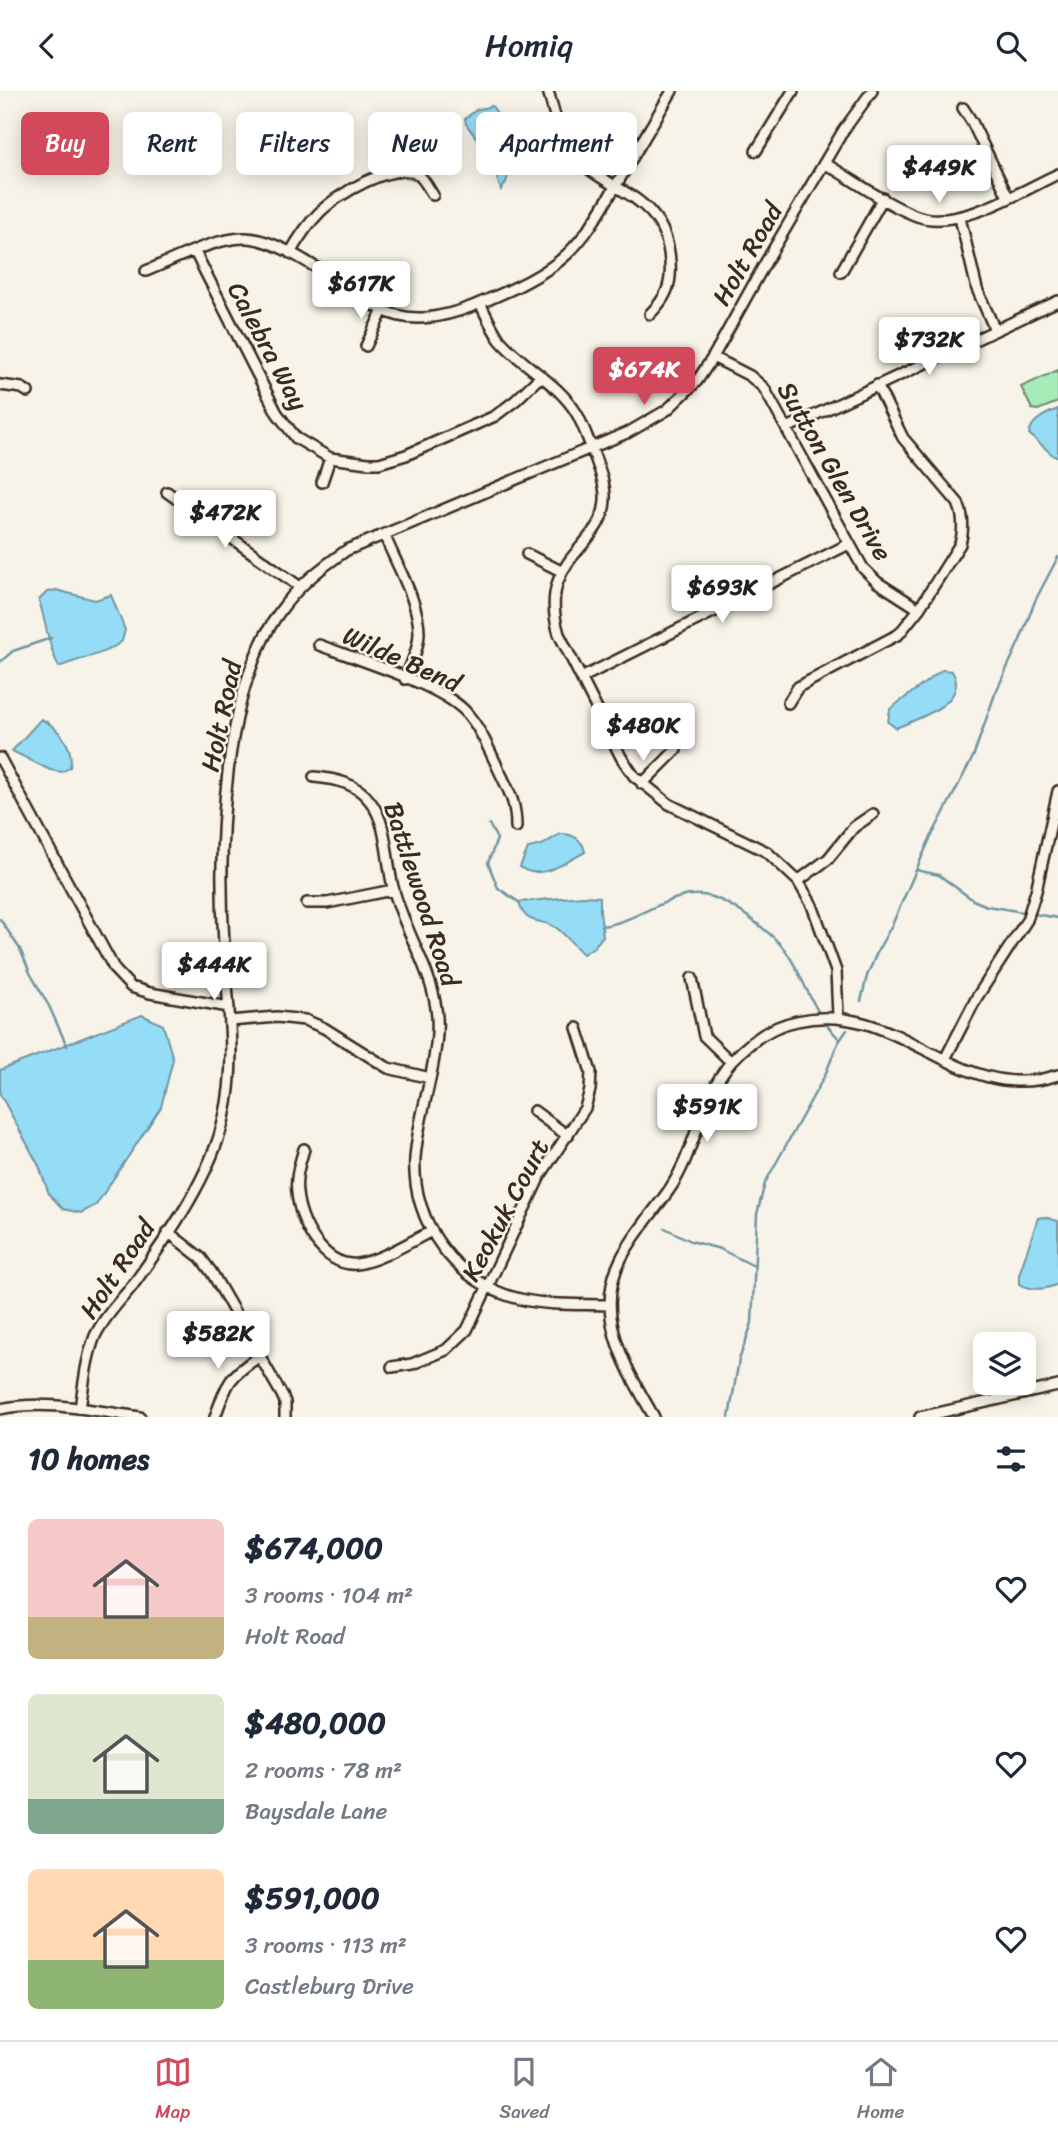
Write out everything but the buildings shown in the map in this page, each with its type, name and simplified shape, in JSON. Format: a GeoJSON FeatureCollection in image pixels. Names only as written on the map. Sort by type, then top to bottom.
{"type":"FeatureCollection","features":[{"type":"Feature","properties":{"kind":"street"},"geometry":{"type":"LineString","coordinates":[[548,91],[570,151],[640,202],[655,217],[668,246],[671,268],[666,297],[650,314]]}},
{"type":"Feature","properties":{"kind":"street"},"geometry":{"type":"LineString","coordinates":[[146,271],[223,241],[247,238],[270,243],[290,253],[383,310],[408,317],[426,318],[452,314],[535,277],[559,261],[585,234],[672,91]]}},
{"type":"Feature","properties":{"kind":"street"},"geometry":{"type":"LineString","coordinates":[[756,151],[793,91]]}},
{"type":"Feature","properties":{"kind":"street","name":"Holt Road"},"geometry":{"type":"LineString","coordinates":[[80,1408],[89,1355],[99,1328],[168,1232],[207,1168],[218,1140],[229,1088],[230,1020],[222,918],[224,829],[231,749],[237,714],[257,652],[273,621],[300,587],[322,567],[347,550],[629,432],[667,410],[697,381],[713,357],[843,131],[872,91]]}},
{"type":"Feature","properties":{"kind":"street"},"geometry":{"type":"LineString","coordinates":[[963,108],[1008,197]]}},
{"type":"Feature","properties":{"kind":"street"},"geometry":{"type":"LineString","coordinates":[[824,163],[906,211],[925,219],[960,218],[1058,174]]}},
{"type":"Feature","properties":{"kind":"street"},"geometry":{"type":"LineString","coordinates":[[290,253],[320,211],[366,182],[393,171],[412,171],[421,176],[433,195]]}},
{"type":"Feature","properties":{"kind":"street"},"geometry":{"type":"LineString","coordinates":[[841,272],[883,198]]}},
{"type":"Feature","properties":{"kind":"street"},"geometry":{"type":"LineString","coordinates":[[960,218],[978,289],[995,330]]}},
{"type":"Feature","properties":{"kind":"street","name":"Calebra Way"},"geometry":{"type":"LineString","coordinates":[[195,252],[276,413],[296,438],[330,458],[368,463],[407,455],[495,416],[541,376]]}},
{"type":"Feature","properties":{"kind":"street"},"geometry":{"type":"LineString","coordinates":[[787,428],[1058,301]]}},
{"type":"Feature","properties":{"kind":"street"},"geometry":{"type":"LineString","coordinates":[[480,303],[498,337],[562,395],[577,414],[603,480],[604,508],[599,522],[561,571],[555,592],[553,611],[559,634],[581,678],[621,757],[642,784],[668,804],[767,852],[798,881],[812,905],[836,971],[838,1016]]}},
{"type":"Feature","properties":{"kind":"street"},"geometry":{"type":"LineString","coordinates":[[366,346],[383,310]]}},
{"type":"Feature","properties":{"kind":"street","name":"Sutton Glen Drive"},"geometry":{"type":"LineString","coordinates":[[713,357],[759,382],[770,396],[849,544],[869,575],[919,609]]}},
{"type":"Feature","properties":{"kind":"street"},"geometry":{"type":"LineString","coordinates":[[0,385],[22,388],[28,393]]}},
{"type":"Feature","properties":{"kind":"street"},"geometry":{"type":"LineString","coordinates":[[788,703],[798,687],[899,634],[919,609],[960,544],[962,515],[953,497],[904,438],[877,385]]}},
{"type":"Feature","properties":{"kind":"street"},"geometry":{"type":"LineString","coordinates":[[322,482],[330,458]]}},
{"type":"Feature","properties":{"kind":"street"},"geometry":{"type":"LineString","coordinates":[[167,492],[300,587]]}},
{"type":"Feature","properties":{"kind":"street"},"geometry":{"type":"LineString","coordinates":[[384,534],[411,598],[418,622],[418,642],[405,679]]}},
{"type":"Feature","properties":{"kind":"street"},"geometry":{"type":"LineString","coordinates":[[581,678],[849,544]]}},
{"type":"Feature","properties":{"kind":"street"},"geometry":{"type":"LineString","coordinates":[[527,554],[561,571]]}},
{"type":"Feature","properties":{"kind":"street","name":"Wilde Bend"},"geometry":{"type":"LineString","coordinates":[[319,645],[449,698],[474,722],[516,806],[516,827]]}},
{"type":"Feature","properties":{"kind":"street"},"geometry":{"type":"LineString","coordinates":[[642,784],[676,750]]}},
{"type":"Feature","properties":{"kind":"street"},"geometry":{"type":"LineString","coordinates":[[0,758],[116,971],[131,987],[229,1007]]}},
{"type":"Feature","properties":{"kind":"street","name":"Battlewood Road"},"geometry":{"type":"LineString","coordinates":[[314,777],[346,783],[370,801],[381,823],[393,890],[427,973],[436,1005],[438,1033],[417,1140],[415,1172],[421,1206],[432,1231],[458,1266],[488,1287],[519,1299],[539,1302],[610,1305]]}},
{"type":"Feature","properties":{"kind":"street"},"geometry":{"type":"LineString","coordinates":[[945,1059],[977,997],[1027,920],[1058,791]]}},
{"type":"Feature","properties":{"kind":"street"},"geometry":{"type":"LineString","coordinates":[[798,881],[828,859],[854,827],[873,814]]}},
{"type":"Feature","properties":{"kind":"street"},"geometry":{"type":"LineString","coordinates":[[307,903],[327,903],[393,890]]}},
{"type":"Feature","properties":{"kind":"street"},"geometry":{"type":"LineString","coordinates":[[692,978],[704,1036],[731,1062]]}},
{"type":"Feature","properties":{"kind":"street"},"geometry":{"type":"LineString","coordinates":[[654,1417],[615,1341],[610,1305],[613,1280],[622,1256],[680,1170],[719,1078],[753,1041],[776,1028],[801,1020],[838,1016],[862,1020],[881,1028],[970,1072],[1010,1082],[1043,1080],[1058,1075]]}},
{"type":"Feature","properties":{"kind":"street"},"geometry":{"type":"LineString","coordinates":[[230,1020],[277,1017],[305,1020],[324,1028],[388,1068],[430,1078]]}},
{"type":"Feature","properties":{"kind":"street","name":"Keokuk Court"},"geometry":{"type":"LineString","coordinates":[[392,1367],[421,1361],[453,1344],[467,1330],[535,1186],[585,1108],[590,1090],[590,1064],[577,1028]]}},
{"type":"Feature","properties":{"kind":"street"},"geometry":{"type":"LineString","coordinates":[[534,1111],[568,1136]]}},
{"type":"Feature","properties":{"kind":"street"},"geometry":{"type":"LineString","coordinates":[[304,1149],[296,1181],[298,1203],[316,1241],[333,1259],[349,1264],[368,1261],[432,1231]]}},
{"type":"Feature","properties":{"kind":"street"},"geometry":{"type":"LineString","coordinates":[[168,1232],[204,1261],[282,1395],[285,1417]]}},
{"type":"Feature","properties":{"kind":"street"},"geometry":{"type":"LineString","coordinates":[[215,1417],[230,1380],[241,1368],[260,1356]]}},
{"type":"Feature","properties":{"kind":"street"},"geometry":{"type":"LineString","coordinates":[[920,1417],[1058,1386]]}},
{"type":"Feature","properties":{"kind":"street"},"geometry":{"type":"LineString","coordinates":[[0,1409],[28,1405],[80,1408],[140,1417]]}},
{"type":"Feature","properties":{"kind":"green space"},"geometry":{"type":"Polygon","coordinates":[[[1058,370],[1058,402],[1038,410],[1032,409],[1021,387],[1058,370]]]}},
{"type":"Feature","properties":{"kind":"water"},"geometry":{"type":"Polygon","coordinates":[[[492,106],[496,112],[476,112],[476,138],[465,119],[476,110],[492,106]]]}},
{"type":"Feature","properties":{"kind":"water"},"geometry":{"type":"Polygon","coordinates":[[[496,175],[508,175],[506,181],[501,190],[496,175]]]}},
{"type":"Feature","properties":{"kind":"water"},"geometry":{"type":"Polygon","coordinates":[[[1058,409],[1058,456],[1054,456],[1029,434],[1036,421],[1058,409]]]}},
{"type":"Feature","properties":{"kind":"water"},"geometry":{"type":"Polygon","coordinates":[[[56,590],[95,600],[111,595],[125,630],[122,641],[100,653],[59,667],[39,600],[47,592],[56,590]]]}},
{"type":"Feature","properties":{"kind":"water"},"geometry":{"type":"Polygon","coordinates":[[[942,670],[952,671],[956,682],[954,692],[948,700],[928,714],[896,728],[888,722],[890,709],[942,670]]]}},
{"type":"Feature","properties":{"kind":"water"},"geometry":{"type":"Polygon","coordinates":[[[41,719],[59,733],[68,746],[70,767],[62,772],[50,770],[12,751],[41,719]]]}},
{"type":"Feature","properties":{"kind":"water"},"geometry":{"type":"Polygon","coordinates":[[[560,834],[576,838],[585,852],[544,871],[527,871],[520,867],[528,848],[542,845],[560,834]]]}},
{"type":"Feature","properties":{"kind":"water"},"geometry":{"type":"Polygon","coordinates":[[[600,897],[603,936],[594,947],[583,954],[552,925],[530,919],[519,902],[600,897]]]}},
{"type":"Feature","properties":{"kind":"water"},"geometry":{"type":"Polygon","coordinates":[[[142,1015],[163,1025],[173,1059],[161,1107],[96,1205],[81,1213],[63,1209],[49,1194],[39,1166],[0,1094],[0,1070],[142,1015]]]}},
{"type":"Feature","properties":{"kind":"water"},"geometry":{"type":"Polygon","coordinates":[[[1038,1218],[1058,1221],[1058,1284],[1034,1289],[1019,1284],[1019,1275],[1038,1218]]]}},
{"type":"Feature","properties":{"kind":"waterway"},"geometry":{"type":"LineString","coordinates":[[861,1001],[867,976],[878,950],[928,843],[973,757],[995,694],[1035,601],[1058,557]]}},
{"type":"Feature","properties":{"kind":"waterway"},"geometry":{"type":"LineString","coordinates":[[0,662],[13,651],[51,638]]}},
{"type":"Feature","properties":{"kind":"waterway"},"geometry":{"type":"LineString","coordinates":[[489,824],[497,839],[488,863],[498,888],[520,903]]}},
{"type":"Feature","properties":{"kind":"waterway"},"geometry":{"type":"LineString","coordinates":[[916,870],[939,875],[973,900],[987,906],[1058,918]]}},
{"type":"Feature","properties":{"kind":"waterway"},"geometry":{"type":"LineString","coordinates":[[601,926],[622,921],[685,896],[705,895],[721,900],[752,919],[785,950],[821,1016]]}},
{"type":"Feature","properties":{"kind":"waterway"},"geometry":{"type":"LineString","coordinates":[[0,919],[20,949],[67,1046]]}},
{"type":"Feature","properties":{"kind":"waterway"},"geometry":{"type":"LineString","coordinates":[[824,1022],[840,1040]]}},
{"type":"Feature","properties":{"kind":"waterway"},"geometry":{"type":"LineString","coordinates":[[729,1417],[739,1360],[752,1323],[757,1214],[765,1183],[847,1030]]}},
{"type":"Feature","properties":{"kind":"waterway"},"geometry":{"type":"LineString","coordinates":[[665,1228],[691,1241],[720,1249],[754,1266]]}}]}
